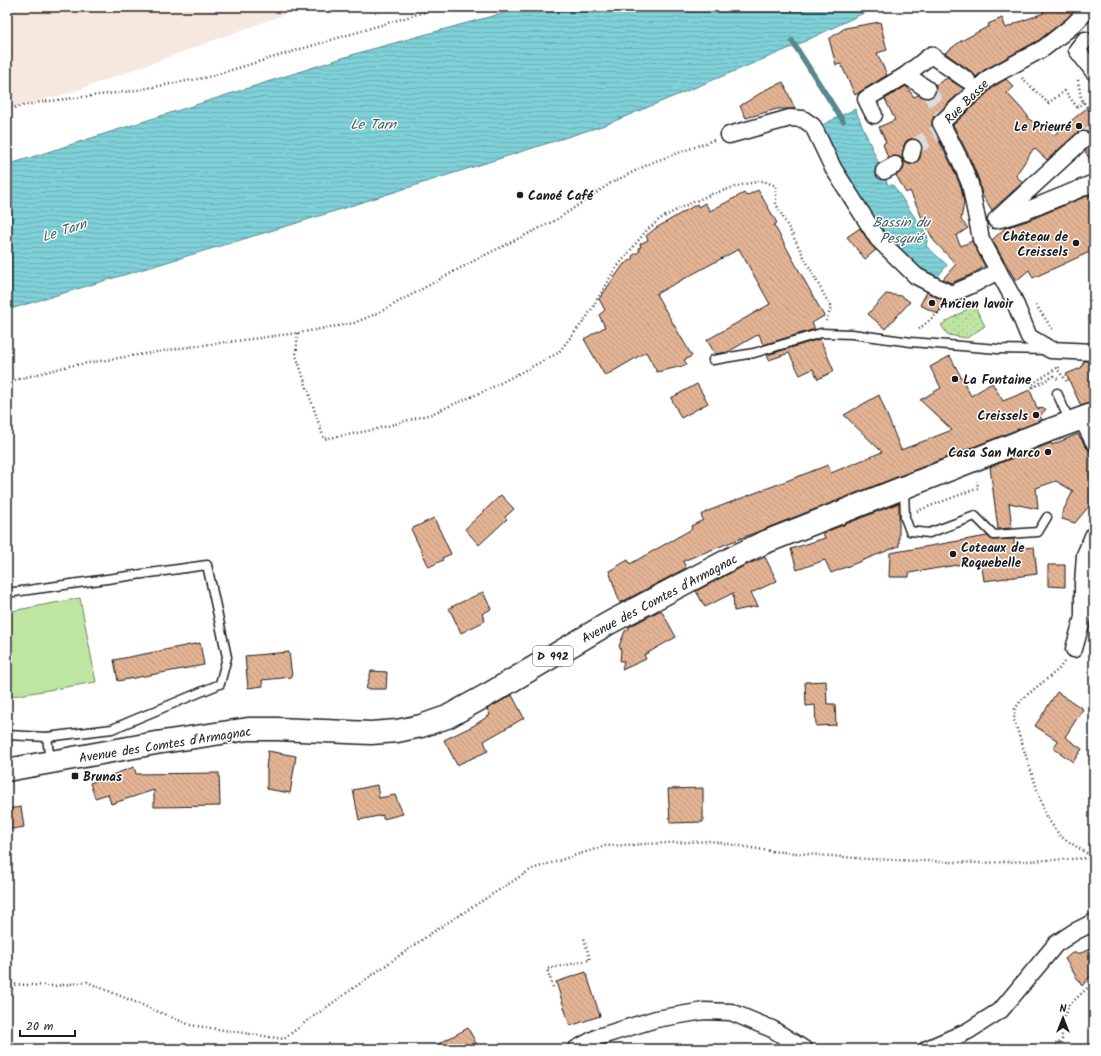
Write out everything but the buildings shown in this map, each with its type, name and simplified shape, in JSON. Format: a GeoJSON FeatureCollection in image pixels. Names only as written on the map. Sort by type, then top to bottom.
{"type":"FeatureCollection","features":[{"type":"Feature","properties":{"kind":"main road","name":"Avenue des Comtes d'Armagnac"},"geometry":{"type":"LineString","coordinates":[[7,770],[176,740],[248,730],[277,729],[371,733],[397,731],[421,726],[447,717],[609,623],[736,556],[770,541],[1082,419]]}},
{"type":"Feature","properties":{"kind":"street","name":"Rue Basse"},"geometry":{"type":"LineString","coordinates":[[998,271],[981,239],[970,184],[960,160],[941,123],[974,84],[989,78],[1044,48],[1072,26],[1091,7]]}},
{"type":"Feature","properties":{"kind":"street"},"geometry":{"type":"LineString","coordinates":[[1081,45],[1094,72]]}},
{"type":"Feature","properties":{"kind":"street"},"geometry":{"type":"LineString","coordinates":[[874,115],[866,99],[906,75],[931,55],[974,84]]}},
{"type":"Feature","properties":{"kind":"street"},"geometry":{"type":"LineString","coordinates":[[906,75],[927,89]]}},
{"type":"Feature","properties":{"kind":"street"},"geometry":{"type":"LineString","coordinates":[[729,135],[790,118],[803,119],[813,126],[833,168],[878,239],[916,276],[951,294],[998,271],[1013,298],[1029,337],[1059,351],[1094,352]]}},
{"type":"Feature","properties":{"kind":"street"},"geometry":{"type":"LineString","coordinates":[[1084,140],[996,220],[1023,212],[1094,183]]}},
{"type":"Feature","properties":{"kind":"street"},"geometry":{"type":"LineString","coordinates":[[1082,419],[1094,442]]}},
{"type":"Feature","properties":{"kind":"street"},"geometry":{"type":"LineString","coordinates":[[1074,649],[1083,617],[1085,555],[1094,534]]}},
{"type":"Feature","properties":{"kind":"street"},"geometry":{"type":"LineString","coordinates":[[927,1049],[968,1031],[1001,1010],[1056,944],[1074,932],[1094,922]]}},
{"type":"Feature","properties":{"kind":"street"},"geometry":{"type":"LineString","coordinates":[[576,1049],[598,1037],[656,1019],[704,1011],[731,1012],[772,1029],[804,1049]]}},
{"type":"Feature","properties":{"kind":"lane"},"geometry":{"type":"LineString","coordinates":[[713,360],[754,353],[821,333],[852,334],[905,342],[998,349],[1059,351]]}},
{"type":"Feature","properties":{"kind":"lane"},"geometry":{"type":"LineString","coordinates":[[1058,393],[1082,419]]}},
{"type":"Feature","properties":{"kind":"lane"},"geometry":{"type":"LineString","coordinates":[[904,488],[904,518],[910,531],[929,533],[975,516],[994,535],[1038,532],[1047,517]]}},
{"type":"Feature","properties":{"kind":"lane"},"geometry":{"type":"LineString","coordinates":[[7,593],[207,565],[227,657],[220,684],[112,729],[47,737],[7,735]]}},
{"type":"Feature","properties":{"kind":"lane"},"geometry":{"type":"LineString","coordinates":[[47,737],[50,762]]}},
{"type":"Feature","properties":{"kind":"path"},"geometry":{"type":"LineString","coordinates":[[7,109],[41,102],[132,90],[208,77],[440,7]]}},
{"type":"Feature","properties":{"kind":"path"},"geometry":{"type":"LineString","coordinates":[[1022,79],[1048,103],[1064,90],[1077,107],[1084,102]]}},
{"type":"Feature","properties":{"kind":"path"},"geometry":{"type":"LineString","coordinates":[[7,382],[69,366],[181,348],[298,333],[354,324],[378,313],[479,258],[556,220],[611,184],[653,162],[729,135]]}},
{"type":"Feature","properties":{"kind":"path"},"geometry":{"type":"LineString","coordinates":[[298,333],[296,355],[324,439],[373,430],[431,414],[487,390],[558,352],[587,317],[614,271],[645,232],[660,219],[684,206],[712,194],[745,184],[763,181],[776,186],[776,204],[831,308],[821,333]]}},
{"type":"Feature","properties":{"kind":"path"},"geometry":{"type":"LineString","coordinates":[[905,342],[948,304],[951,294]]}},
{"type":"Feature","properties":{"kind":"path"},"geometry":{"type":"LineString","coordinates":[[1033,301],[1059,351]]}},
{"type":"Feature","properties":{"kind":"path"},"geometry":{"type":"LineString","coordinates":[[1058,370],[1068,383]]}},
{"type":"Feature","properties":{"kind":"path"},"geometry":{"type":"LineString","coordinates":[[918,511],[978,488],[976,476]]}},
{"type":"Feature","properties":{"kind":"path"},"geometry":{"type":"LineString","coordinates":[[1074,649],[1058,670],[1022,700],[1015,709],[1014,720],[1034,775],[1046,816],[1060,836],[1094,858]]}},
{"type":"Feature","properties":{"kind":"path"},"geometry":{"type":"LineString","coordinates":[[7,984],[54,986],[87,982],[190,1025],[284,1039],[307,1021],[433,932],[532,869],[605,846],[710,841],[770,851],[868,859],[982,863],[1094,858]]}},
{"type":"Feature","properties":{"kind":"path"},"geometry":{"type":"LineString","coordinates":[[553,988],[547,968],[590,960],[584,938]]}},
{"type":"Feature","properties":{"kind":"path"},"geometry":{"type":"LineString","coordinates":[[1054,1049],[1062,1039],[1062,1021],[1069,1005],[1094,982]]}},
{"type":"Feature","properties":{"kind":"shaded area"},"geometry":{"type":"Polygon","coordinates":[[[7,7],[305,7],[70,93],[7,109],[7,7]]]}},
{"type":"Feature","properties":{"kind":"green space"},"geometry":{"type":"Polygon","coordinates":[[[974,305],[985,326],[967,338],[948,335],[941,325],[974,305]]]}},
{"type":"Feature","properties":{"kind":"green space"},"geometry":{"type":"Polygon","coordinates":[[[80,598],[96,682],[7,697],[7,612],[80,598]]]}},
{"type":"Feature","properties":{"kind":"water","name":"Le Tarn"},"geometry":{"type":"Polygon","coordinates":[[[525,7],[876,7],[795,46],[605,125],[297,223],[7,310],[7,165],[358,53],[525,7]]]}},
{"type":"Feature","properties":{"kind":"water","name":"Bassin du Pesquié"},"geometry":{"type":"Polygon","coordinates":[[[855,109],[888,185],[893,185],[928,237],[926,246],[947,265],[935,280],[887,244],[842,167],[822,125],[855,109]]]}},
{"type":"Feature","properties":{"kind":"waterway"},"geometry":{"type":"LineString","coordinates":[[792,41],[843,121]]}},
{"type":"Feature","properties":{"kind":"tunnel"},"geometry":{"type":"LineString","coordinates":[[927,89],[946,118]]}},
{"type":"Feature","properties":{"kind":"tunnel"},"geometry":{"type":"LineString","coordinates":[[913,148],[944,128]]}},
{"type":"Feature","properties":{"kind":"tunnel"},"geometry":{"type":"LineString","coordinates":[[1083,140],[1094,132]]}},
{"type":"Feature","properties":{"kind":"place","name":"Le Prieuré"},"geometry":{"type":"Point","coordinates":[1079,126]}},
{"type":"Feature","properties":{"kind":"place","name":"Canoé Café"},"geometry":{"type":"Point","coordinates":[520,195]}},
{"type":"Feature","properties":{"kind":"place","name":"Château de Creissels"},"geometry":{"type":"Point","coordinates":[1076,243]}},
{"type":"Feature","properties":{"kind":"place","name":"Ancien lavoir"},"geometry":{"type":"Point","coordinates":[932,303]}},
{"type":"Feature","properties":{"kind":"place","name":"La Fontaine"},"geometry":{"type":"Point","coordinates":[955,379]}},
{"type":"Feature","properties":{"kind":"place","name":"Creissels"},"geometry":{"type":"Point","coordinates":[1036,415]}},
{"type":"Feature","properties":{"kind":"place","name":"Casa San Marco"},"geometry":{"type":"Point","coordinates":[1048,452]}},
{"type":"Feature","properties":{"kind":"place","name":"Coteaux de Roquebelle"},"geometry":{"type":"Point","coordinates":[953,554]}},
{"type":"Feature","properties":{"kind":"place","name":"Brunas"},"geometry":{"type":"Point","coordinates":[75,776]}}]}
